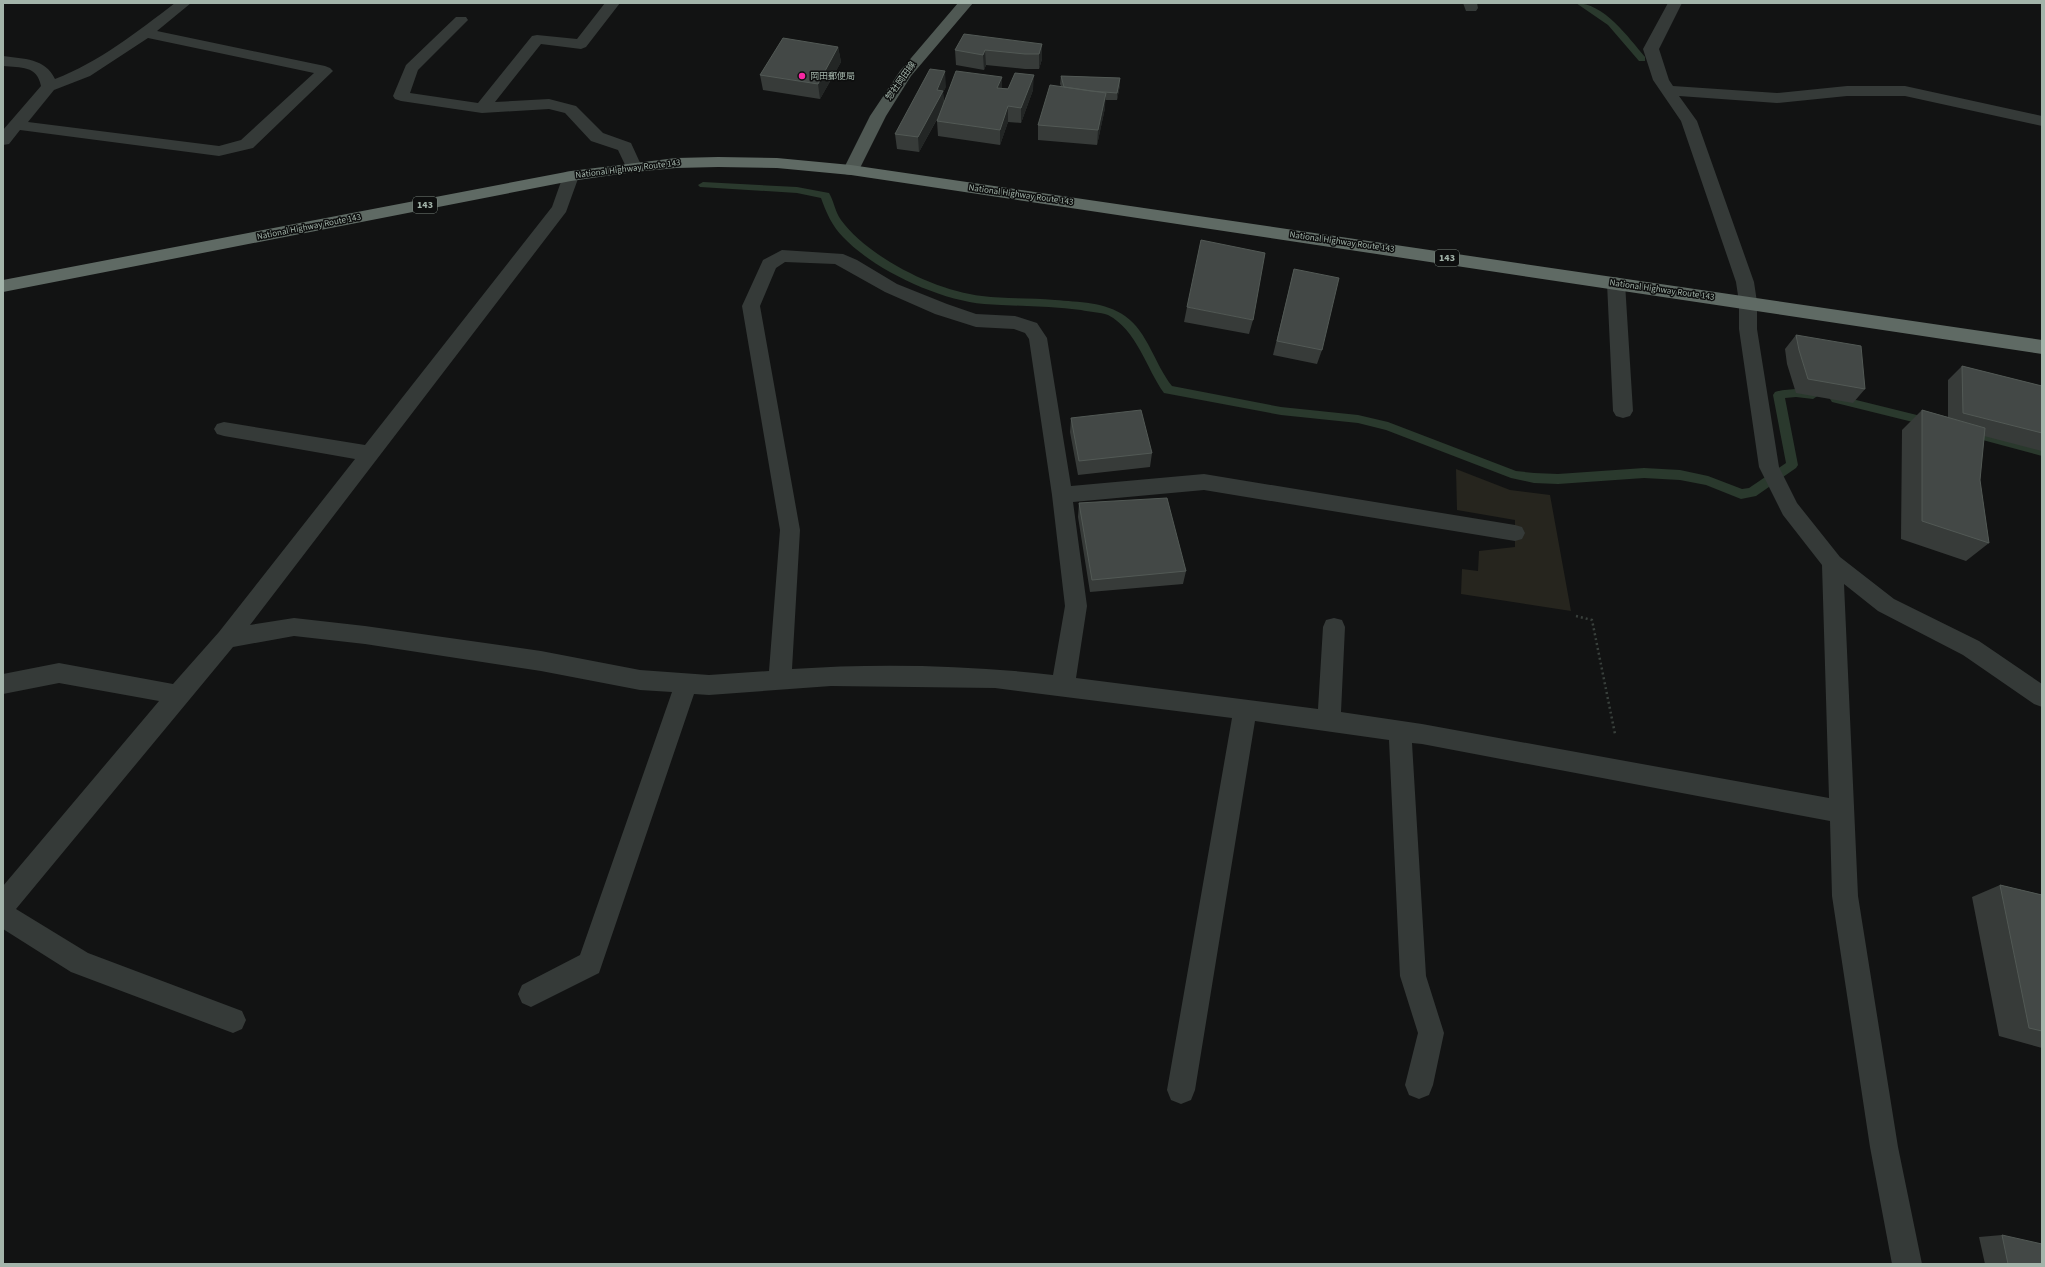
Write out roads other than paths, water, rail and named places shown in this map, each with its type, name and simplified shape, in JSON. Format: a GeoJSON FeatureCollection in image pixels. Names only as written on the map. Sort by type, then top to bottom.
{"type":"FeatureCollection","features":[{"type":"Feature","properties":{"kind":"highway","name":"National Highway Route 143"},"geometry":{"type":"LineString","coordinates":[[3,286],[571,176],[676,163],[777,163],[851,170],[1748,302],[2042,347]]}},
{"type":"Feature","properties":{"kind":"main road","name":"惣社岡田線"},"geometry":{"type":"LineString","coordinates":[[851,170],[878,116],[905,74],[966,3]]}},
{"type":"Feature","properties":{"kind":"street"},"geometry":{"type":"LineString","coordinates":[[3,140],[49,87],[85,73],[146,33],[184,3]]}},
{"type":"Feature","properties":{"kind":"street"},"geometry":{"type":"LineString","coordinates":[[482,108],[537,39],[581,44],[613,3]]}},
{"type":"Feature","properties":{"kind":"street"},"geometry":{"type":"LineString","coordinates":[[1675,3],[1651,49],[1661,80],[1689,121],[1745,282],[1748,302],[1748,329],[1769,467],[1790,509],[1834,563],[1886,605],[1971,648],[2042,697]]}},
{"type":"Feature","properties":{"kind":"street"},"geometry":{"type":"LineString","coordinates":[[462,20],[411,68],[402,96],[482,108],[549,104],[570,109],[597,137],[625,147],[634,167]]}},
{"type":"Feature","properties":{"kind":"street"},"geometry":{"type":"LineString","coordinates":[[16,125],[219,151],[247,144],[325,72],[146,33]]}},
{"type":"Feature","properties":{"kind":"street"},"geometry":{"type":"LineString","coordinates":[[3,61],[38,66],[48,77],[49,87]]}},
{"type":"Feature","properties":{"kind":"street"},"geometry":{"type":"LineString","coordinates":[[1668,90],[1777,98],[1847,91],[1905,91],[2042,121]]}},
{"type":"Feature","properties":{"kind":"street"},"geometry":{"type":"LineString","coordinates":[[3,905],[178,695],[227,639],[560,208],[571,176]]}},
{"type":"Feature","properties":{"kind":"street"},"geometry":{"type":"LineString","coordinates":[[780,680],[790,530],[751,306],[769,264],[782,256],[837,258],[851,264],[891,288],[941,309],[976,320],[1015,322],[1031,328],[1038,338],[1062,495],[1076,606],[1063,686]]}},
{"type":"Feature","properties":{"kind":"street"},"geometry":{"type":"LineString","coordinates":[[1616,283],[1623,411]]}},
{"type":"Feature","properties":{"kind":"street"},"geometry":{"type":"LineString","coordinates":[[224,429],[370,454]]}},
{"type":"Feature","properties":{"kind":"street"},"geometry":{"type":"LineString","coordinates":[[1062,495],[1204,482],[1515,533]]}},
{"type":"Feature","properties":{"kind":"street"},"geometry":{"type":"LineString","coordinates":[[1834,563],[1845,896],[1884,1147],[1908,1264]]}},
{"type":"Feature","properties":{"kind":"street"},"geometry":{"type":"LineString","coordinates":[[227,639],[294,627],[365,635],[533,660],[640,680],[686,684],[710,685],[831,676],[995,678],[1246,709],[1400,731],[1843,812]]}},
{"type":"Feature","properties":{"kind":"street"},"geometry":{"type":"LineString","coordinates":[[1329,721],[1334,627]]}},
{"type":"Feature","properties":{"kind":"street"},"geometry":{"type":"LineString","coordinates":[[3,684],[59,674],[178,695]]}},
{"type":"Feature","properties":{"kind":"street"},"geometry":{"type":"LineString","coordinates":[[531,994],[590,964],[686,684]]}},
{"type":"Feature","properties":{"kind":"street"},"geometry":{"type":"LineString","coordinates":[[1181,1090],[1246,709]]}},
{"type":"Feature","properties":{"kind":"street"},"geometry":{"type":"LineString","coordinates":[[1400,731],[1413,976],[1431,1033],[1418,1085]]}},
{"type":"Feature","properties":{"kind":"street"},"geometry":{"type":"LineString","coordinates":[[3,915],[80,963],[233,1020]]}},
{"type":"Feature","properties":{"kind":"waterway"},"geometry":{"type":"LineString","coordinates":[[1580,3],[1611,23],[1642,59]]}},
{"type":"Feature","properties":{"kind":"waterway"},"geometry":{"type":"LineString","coordinates":[[703,185],[797,190],[825,195],[836,221],[846,234],[862,248],[880,261],[924,283],[945,291],[982,300],[1064,305],[1108,311],[1122,319],[1138,337],[1161,381],[1168,390],[1281,411],[1358,419],[1388,426],[1515,475],[1534,478],[1558,479],[1644,473],[1680,475],[1708,481],[1741,494],[1752,493],[1792,465],[1779,395],[1796,393],[1813,395]]}},
{"type":"Feature","properties":{"kind":"waterway"},"geometry":{"type":"LineString","coordinates":[[1836,399],[1929,422]]}},
{"type":"Feature","properties":{"kind":"waterway"},"geometry":{"type":"LineString","coordinates":[[1968,432],[2042,451]]}},
{"type":"Feature","properties":{"kind":"place","name":"岡田郵便局"},"geometry":{"type":"Point","coordinates":[802,76]}}]}
